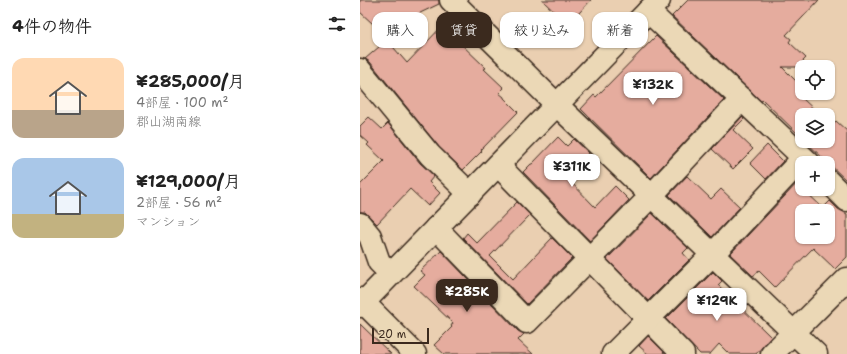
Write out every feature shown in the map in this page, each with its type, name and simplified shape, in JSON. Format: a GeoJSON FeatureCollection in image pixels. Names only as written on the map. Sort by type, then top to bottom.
{"type":"FeatureCollection","features":[{"type":"Feature","properties":{"kind":"street"},"geometry":{"type":"LineString","coordinates":[[450,0],[816,354]]}},
{"type":"Feature","properties":{"kind":"street"},"geometry":{"type":"LineString","coordinates":[[415,354],[361,302],[391,274],[470,194],[654,5],[742,100],[802,156]]}},
{"type":"Feature","properties":{"kind":"street"},"geometry":{"type":"LineString","coordinates":[[360,70],[430,155],[470,194]]}},
{"type":"Feature","properties":{"kind":"street"},"geometry":{"type":"LineString","coordinates":[[436,228],[527,322],[651,196],[742,100]]}},
{"type":"Feature","properties":{"kind":"street"},"geometry":{"type":"LineString","coordinates":[[498,165],[683,354]]}},
{"type":"Feature","properties":{"kind":"street"},"geometry":{"type":"LineString","coordinates":[[613,354],[795,171]]}},
{"type":"Feature","properties":{"kind":"street"},"geometry":{"type":"LineString","coordinates":[[835,188],[847,200]]}},
{"type":"Feature","properties":{"kind":"street"},"geometry":{"type":"LineString","coordinates":[[360,224],[370,236],[379,262],[391,274]]}},
{"type":"Feature","properties":{"kind":"street"},"geometry":{"type":"LineString","coordinates":[[772,354],[847,279]]}},
{"type":"Feature","properties":{"kind":"building"},"geometry":{"type":"Polygon","coordinates":[[[360,0],[439,0],[439,4],[422,12],[372,12],[372,23],[360,12],[360,0]]]}},
{"type":"Feature","properties":{"kind":"building"},"geometry":{"type":"Polygon","coordinates":[[[542,0],[591,0],[580,12],[554,12],[542,0]]]}},
{"type":"Feature","properties":{"kind":"building"},"geometry":{"type":"Polygon","coordinates":[[[688,0],[819,0],[786,35],[791,39],[789,42],[806,58],[804,60],[795,60],[795,67],[782,67],[795,80],[795,100],[804,100],[813,108],[795,108],[795,131],[762,99],[761,101],[672,16],[688,0]]]}},
{"type":"Feature","properties":{"kind":"building"},"geometry":{"type":"Polygon","coordinates":[[[436,32],[436,48],[465,48],[504,88],[499,93],[518,112],[463,170],[439,147],[370,62],[365,59],[378,48],[394,48],[407,63],[421,48],[428,48],[428,41],[436,32]]]}},
{"type":"Feature","properties":{"kind":"building"},"geometry":{"type":"Polygon","coordinates":[[[656,36],[724,100],[651,178],[581,109],[594,95],[596,97],[644,48],[648,48],[648,44],[656,36]]]}},
{"type":"Feature","properties":{"kind":"building"},"geometry":{"type":"Polygon","coordinates":[[[369,117],[382,129],[388,123],[420,163],[434,176],[429,182],[440,193],[428,206],[410,189],[377,224],[365,212],[360,212],[360,185],[384,161],[367,145],[369,143],[360,135],[360,126],[369,117]]]}},
{"type":"Feature","properties":{"kind":"building"},"geometry":{"type":"Polygon","coordinates":[[[742,117],[744,119],[733,130],[753,149],[733,169],[712,149],[742,117]]]}},
{"type":"Feature","properties":{"kind":"building"},"geometry":{"type":"Polygon","coordinates":[[[836,121],[847,131],[847,181],[835,170],[835,156],[821,156],[812,148],[835,148],[836,121]]]}},
{"type":"Feature","properties":{"kind":"building"},"geometry":{"type":"Polygon","coordinates":[[[558,137],[567,146],[574,139],[589,153],[566,177],[595,207],[615,186],[629,200],[590,241],[523,172],[558,137]]]}},
{"type":"Feature","properties":{"kind":"building"},"geometry":{"type":"Polygon","coordinates":[[[767,145],[783,161],[766,179],[750,163],[767,145]]]}},
{"type":"Feature","properties":{"kind":"building"},"geometry":{"type":"Polygon","coordinates":[[[687,176],[711,199],[721,189],[740,207],[712,237],[669,195],[687,176]]]}},
{"type":"Feature","properties":{"kind":"building"},"geometry":{"type":"Polygon","coordinates":[[[795,185],[795,196],[810,196],[819,204],[795,204],[795,244],[835,244],[835,206],[847,214],[847,257],[835,269],[813,248],[775,287],[759,271],[753,276],[730,254],[795,185]]]}},
{"type":"Feature","properties":{"kind":"building"},"geometry":{"type":"Polygon","coordinates":[[[517,202],[530,215],[490,256],[513,279],[552,238],[572,258],[527,304],[463,238],[467,233],[477,243],[517,202]]]}},
{"type":"Feature","properties":{"kind":"building"},"geometry":{"type":"Polygon","coordinates":[[[652,213],[688,248],[683,253],[689,260],[648,301],[607,259],[652,213]]]}},
{"type":"Feature","properties":{"kind":"building"},"geometry":{"type":"Polygon","coordinates":[[[441,251],[518,331],[524,334],[518,340],[533,354],[444,354],[434,345],[452,327],[451,326],[453,323],[414,286],[425,275],[420,271],[441,251]]]}},
{"type":"Feature","properties":{"kind":"building"},"geometry":{"type":"Polygon","coordinates":[[[713,272],[722,281],[718,285],[771,337],[756,354],[729,354],[719,344],[710,354],[700,354],[666,319],[713,272]]]}},
{"type":"Feature","properties":{"kind":"building"},"geometry":{"type":"Polygon","coordinates":[[[360,324],[391,354],[360,354],[360,324]]]}},
{"type":"Feature","properties":{"kind":"building"},"geometry":{"type":"Polygon","coordinates":[[[648,336],[664,352],[662,354],[648,354],[639,346],[648,336]]]}}]}
